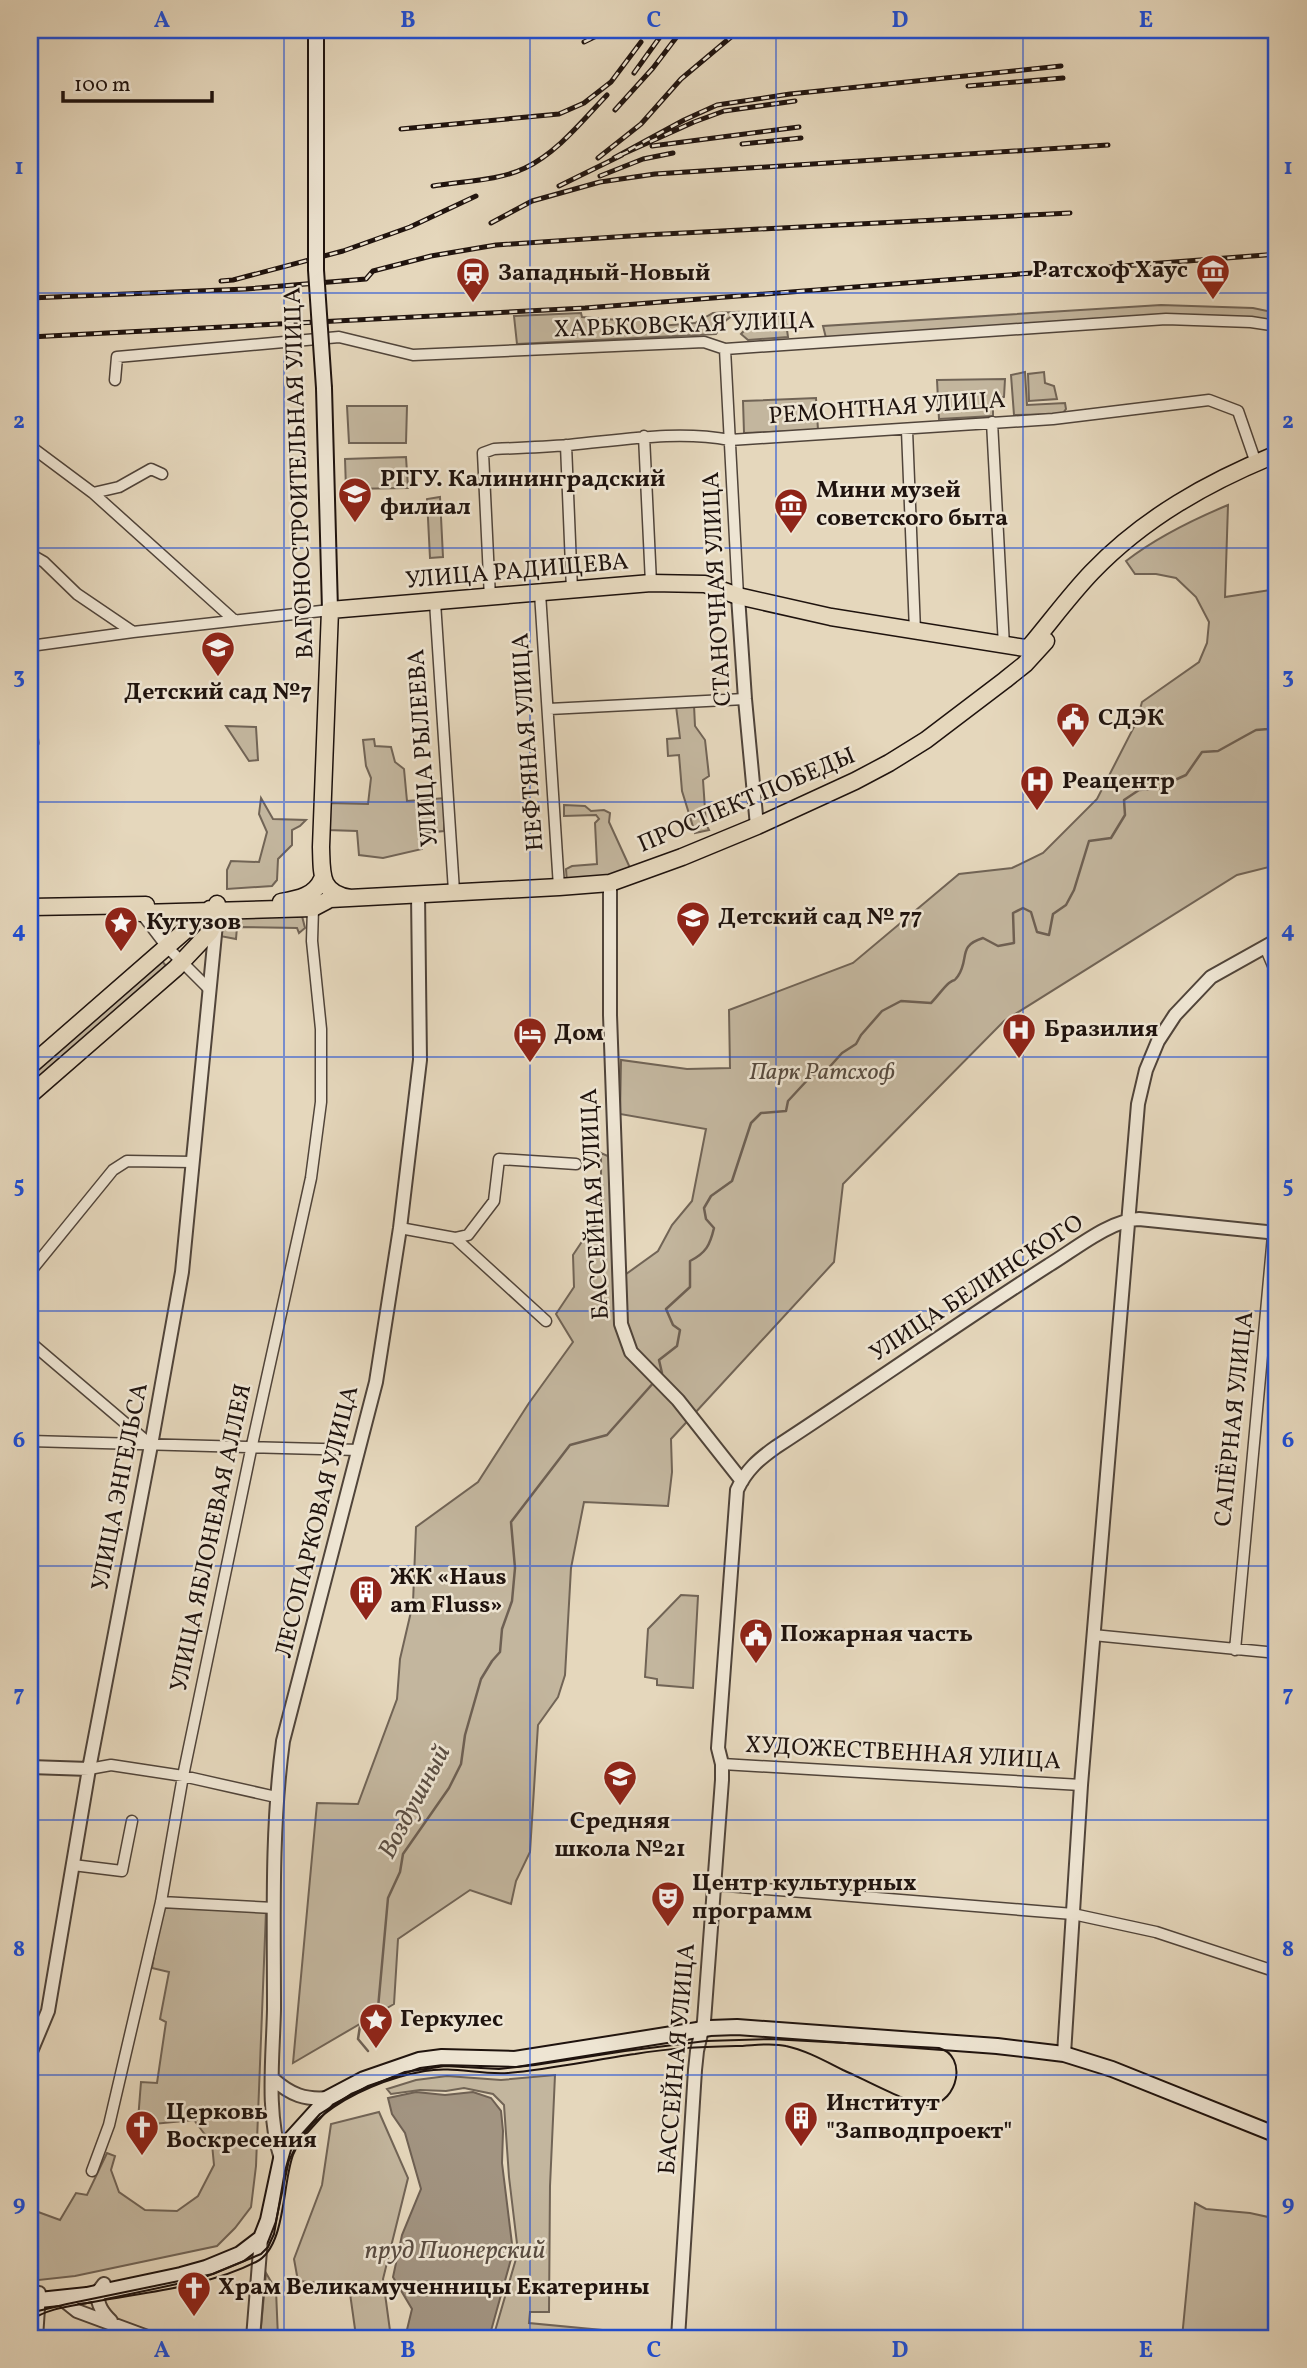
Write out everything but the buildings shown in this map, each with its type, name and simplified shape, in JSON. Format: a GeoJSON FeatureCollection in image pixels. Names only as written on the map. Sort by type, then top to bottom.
{"type":"FeatureCollection","features":[{"type":"Feature","properties":{"kind":"main road","name":"ВАГОНОСТРОИТЕЛЬНАЯ УЛИЦА"},"geometry":{"type":"LineString","coordinates":[[316,30],[316,270],[324,388],[330,610],[322,879]]}},
{"type":"Feature","properties":{"kind":"main road"},"geometry":{"type":"LineString","coordinates":[[1256,463],[1277,454]]}},
{"type":"Feature","properties":{"kind":"main road","name":"УЛИЦА РАДИЩЕВА"},"geometry":{"type":"LineString","coordinates":[[330,610],[651,583],[705,584],[738,596],[820,615],[1024,648],[1034,642],[1091,573],[1133,534],[1189,496],[1256,463]]}},
{"type":"Feature","properties":{"kind":"main road","name":"ПРОСПЕКТ ПОБЕДЫ"},"geometry":{"type":"LineString","coordinates":[[30,907],[214,912],[313,908],[330,899],[610,883],[757,826],[890,763],[926,740],[1025,664],[1097,581],[1139,542],[1188,508],[1277,466]]}},
{"type":"Feature","properties":{"kind":"main road"},"geometry":{"type":"LineString","coordinates":[[1004,646],[1010,654],[1009,677]]}},
{"type":"Feature","properties":{"kind":"main road"},"geometry":{"type":"LineString","coordinates":[[322,879],[334,892],[350,898]]}},
{"type":"Feature","properties":{"kind":"main road","name":"ПРОСПЕКТ ПОБЕДЫ"},"geometry":{"type":"LineString","coordinates":[[214,912],[298,899],[317,889],[322,879]]}},
{"type":"Feature","properties":{"kind":"main road"},"geometry":{"type":"LineString","coordinates":[[30,1066],[167,947],[214,912]]}},
{"type":"Feature","properties":{"kind":"main road"},"geometry":{"type":"LineString","coordinates":[[30,1095],[182,961],[210,932],[214,912]]}},
{"type":"Feature","properties":{"kind":"main road"},"geometry":{"type":"LineString","coordinates":[[34,2297],[181,2275],[240,2254],[261,2238],[268,2220],[281,2159],[290,2140],[328,2098],[364,2079],[419,2060],[442,2057],[515,2059],[702,2029],[737,2027],[989,2046],[1064,2054],[1112,2069],[1277,2135]]}},
{"type":"Feature","properties":{"kind":"main road"},"geometry":{"type":"LineString","coordinates":[[34,2297],[62,2299],[100,2288]]}},
{"type":"Feature","properties":{"kind":"street","name":"ХАРЬКОВСКАЯ УЛИЦА"},"geometry":{"type":"LineString","coordinates":[[115,380],[117,356],[339,337],[412,355],[704,342],[725,349],[1166,319],[1251,322],[1277,326]]}},
{"type":"Feature","properties":{"kind":"street","name":"СТАНОЧНАЯ УЛИЦА"},"geometry":{"type":"LineString","coordinates":[[725,349],[738,596],[757,826]]}},
{"type":"Feature","properties":{"kind":"street","name":"РЕМОНТНАЯ УЛИЦА"},"geometry":{"type":"LineString","coordinates":[[490,598],[483,453],[494,449],[566,445],[644,436],[702,434],[730,440],[906,430],[1053,419],[1209,400],[1238,411],[1256,463]]}},
{"type":"Feature","properties":{"kind":"street"},"geometry":{"type":"LineString","coordinates":[[992,422],[1004,646]]}},
{"type":"Feature","properties":{"kind":"street"},"geometry":{"type":"LineString","coordinates":[[906,430],[915,631]]}},
{"type":"Feature","properties":{"kind":"street"},"geometry":{"type":"LineString","coordinates":[[644,436],[651,583]]}},
{"type":"Feature","properties":{"kind":"street"},"geometry":{"type":"LineString","coordinates":[[566,445],[572,590]]}},
{"type":"Feature","properties":{"kind":"street"},"geometry":{"type":"LineString","coordinates":[[30,446],[93,493],[234,620]]}},
{"type":"Feature","properties":{"kind":"street"},"geometry":{"type":"LineString","coordinates":[[93,493],[119,487],[151,469],[162,474]]}},
{"type":"Feature","properties":{"kind":"street"},"geometry":{"type":"LineString","coordinates":[[30,554],[44,562],[77,594],[133,632]]}},
{"type":"Feature","properties":{"kind":"street","name":"НЕФТЯНАЯ УЛИЦА"},"geometry":{"type":"LineString","coordinates":[[540,593],[559,887]]}},
{"type":"Feature","properties":{"kind":"street","name":"УЛИЦА РЫЛЕЕВА"},"geometry":{"type":"LineString","coordinates":[[435,602],[454,891]]}},
{"type":"Feature","properties":{"kind":"street","name":"УЛИЦА РАДИЩЕВА"},"geometry":{"type":"LineString","coordinates":[[30,646],[330,610]]}},
{"type":"Feature","properties":{"kind":"street"},"geometry":{"type":"LineString","coordinates":[[549,709],[745,699]]}},
{"type":"Feature","properties":{"kind":"street"},"geometry":{"type":"LineString","coordinates":[[30,716],[33,743],[30,748]]}},
{"type":"Feature","properties":{"kind":"street","name":"БАССЕЙНАЯ УЛИЦА"},"geometry":{"type":"LineString","coordinates":[[610,883],[610,1015],[621,1324],[631,1352],[678,1401],[739,1485],[718,1748],[722,1765],[715,1885],[702,2029],[695,2070],[678,2338]]}},
{"type":"Feature","properties":{"kind":"street","name":"ЛЕСОПАРКОВАЯ УЛИЦА"},"geometry":{"type":"LineString","coordinates":[[281,2159],[275,2138],[273,2079],[276,1797],[283,1741],[376,1382],[400,1228],[419,1060],[418,894]]}},
{"type":"Feature","properties":{"kind":"street","name":"УЛИЦА ЯБЛОНЕВАЯ АЛЛЕЯ"},"geometry":{"type":"LineString","coordinates":[[92,2171],[109,2125],[161,1902],[183,1776],[252,1445],[312,1178],[319,1115],[321,1029],[312,941],[313,908]]}},
{"type":"Feature","properties":{"kind":"street"},"geometry":{"type":"LineString","coordinates":[[138,909],[167,947],[208,988]]}},
{"type":"Feature","properties":{"kind":"street","name":"УЛИЦА ЭНГЕЛЬСА"},"geometry":{"type":"LineString","coordinates":[[30,2054],[48,2011],[89,1769],[182,1272],[214,912]]}},
{"type":"Feature","properties":{"kind":"street"},"geometry":{"type":"LineString","coordinates":[[1064,2054],[1081,1785],[1138,1104],[1146,1070],[1158,1041],[1175,1016],[1211,977],[1277,940]]}},
{"type":"Feature","properties":{"kind":"street"},"geometry":{"type":"LineString","coordinates":[[1265,947],[1277,975]]}},
{"type":"Feature","properties":{"kind":"street"},"geometry":{"type":"LineString","coordinates":[[400,1228],[455,1238],[468,1235],[494,1202],[499,1159],[576,1164]]}},
{"type":"Feature","properties":{"kind":"street"},"geometry":{"type":"LineString","coordinates":[[30,1272],[113,1170],[127,1161],[193,1162]]}},
{"type":"Feature","properties":{"kind":"street","name":"САПЁРНАЯ УЛИЦА"},"geometry":{"type":"LineString","coordinates":[[1235,1650],[1276,1233],[1277,1192]]}},
{"type":"Feature","properties":{"kind":"street"},"geometry":{"type":"LineString","coordinates":[[1128,1219],[1276,1233]]}},
{"type":"Feature","properties":{"kind":"street","name":"УЛИЦА БЕЛИНСКОГО"},"geometry":{"type":"LineString","coordinates":[[739,1485],[761,1458],[776,1447],[1017,1286],[1107,1229],[1128,1219]]}},
{"type":"Feature","properties":{"kind":"street"},"geometry":{"type":"LineString","coordinates":[[455,1238],[546,1321]]}},
{"type":"Feature","properties":{"kind":"street"},"geometry":{"type":"LineString","coordinates":[[30,1342],[151,1445]]}},
{"type":"Feature","properties":{"kind":"street"},"geometry":{"type":"LineString","coordinates":[[30,1441],[359,1450]]}},
{"type":"Feature","properties":{"kind":"street"},"geometry":{"type":"LineString","coordinates":[[1093,1635],[1277,1653]]}},
{"type":"Feature","properties":{"kind":"street"},"geometry":{"type":"LineString","coordinates":[[30,1767],[89,1769],[111,1765],[183,1776],[276,1797]]}},
{"type":"Feature","properties":{"kind":"street","name":"ХУДОЖЕСТВЕННАЯ УЛИЦА"},"geometry":{"type":"LineString","coordinates":[[722,1765],[1081,1785]]}},
{"type":"Feature","properties":{"kind":"street"},"geometry":{"type":"LineString","coordinates":[[73,1866],[122,1871],[132,1821]]}},
{"type":"Feature","properties":{"kind":"street"},"geometry":{"type":"LineString","coordinates":[[715,1885],[1073,1914],[1156,1932],[1277,1972]]}},
{"type":"Feature","properties":{"kind":"street"},"geometry":{"type":"LineString","coordinates":[[161,1902],[274,1908]]}},
{"type":"Feature","properties":{"kind":"street"},"geometry":{"type":"LineString","coordinates":[[273,2079],[294,2095],[310,2099],[328,2098]]}},
{"type":"Feature","properties":{"kind":"street"},"geometry":{"type":"LineString","coordinates":[[253,2338],[261,2238]]}},
{"type":"Feature","properties":{"kind":"street"},"geometry":{"type":"LineString","coordinates":[[240,2254],[248,2257],[258,2270]]}},
{"type":"Feature","properties":{"kind":"street"},"geometry":{"type":"LineString","coordinates":[[100,2288],[97,2301],[103,2314],[116,2326]]}},
{"type":"Feature","properties":{"kind":"street"},"geometry":{"type":"LineString","coordinates":[[34,2297],[36,2338]]}},
{"type":"Feature","properties":{"kind":"street"},"geometry":{"type":"LineString","coordinates":[[62,2299],[77,2311],[150,2338]]}},
{"type":"Feature","properties":{"kind":"green space"},"geometry":{"type":"Polygon","coordinates":[[[1161,305],[1253,308],[1277,313],[1277,322],[1251,318],[826,338],[823,326],[1161,305]]]}},
{"type":"Feature","properties":{"kind":"green space"},"geometry":{"type":"Polygon","coordinates":[[[737,312],[724,322],[716,334],[517,344],[514,316],[581,313],[582,317],[618,320],[636,318],[648,327],[695,323],[713,313],[737,312]]]}},
{"type":"Feature","properties":{"kind":"green space"},"geometry":{"type":"Polygon","coordinates":[[[785,315],[788,337],[748,340],[741,334],[757,317],[785,315]]]}},
{"type":"Feature","properties":{"kind":"green space"},"geometry":{"type":"Polygon","coordinates":[[[1025,372],[1027,405],[1065,403],[1066,409],[1062,414],[1014,415],[1011,375],[1025,372]]]}},
{"type":"Feature","properties":{"kind":"green space"},"geometry":{"type":"Polygon","coordinates":[[[1044,372],[1045,383],[1054,386],[1057,399],[1029,401],[1028,374],[1044,372]]]}},
{"type":"Feature","properties":{"kind":"green space"},"geometry":{"type":"Polygon","coordinates":[[[1005,379],[1004,397],[993,399],[993,416],[939,419],[937,380],[1005,379]]]}},
{"type":"Feature","properties":{"kind":"green space"},"geometry":{"type":"Polygon","coordinates":[[[816,398],[818,430],[744,433],[743,401],[816,398]]]}},
{"type":"Feature","properties":{"kind":"green space"},"geometry":{"type":"Polygon","coordinates":[[[347,406],[407,406],[406,443],[349,443],[347,406]]]}},
{"type":"Feature","properties":{"kind":"green space"},"geometry":{"type":"Polygon","coordinates":[[[406,457],[408,488],[346,489],[345,459],[406,457]]]}},
{"type":"Feature","properties":{"kind":"green space"},"geometry":{"type":"Polygon","coordinates":[[[440,497],[443,557],[430,558],[427,499],[440,497]]]}},
{"type":"Feature","properties":{"kind":"green space","name":"Парк Ратсхоф"},"geometry":{"type":"Polygon","coordinates":[[[1228,505],[1225,597],[1277,589],[1277,865],[1237,875],[1004,1021],[843,1184],[834,1262],[671,1439],[672,1472],[668,1506],[584,1502],[571,1568],[565,1675],[558,1697],[538,1725],[530,1852],[516,1881],[511,1904],[470,1890],[398,1939],[394,2004],[293,2063],[317,1803],[358,1804],[397,1699],[400,1659],[413,1603],[416,1527],[478,1482],[529,1403],[573,1342],[556,1314],[574,1287],[573,1255],[591,1228],[604,1221],[601,1208],[601,1153],[610,1157],[622,1277],[658,1251],[672,1225],[692,1201],[706,1129],[620,1114],[621,1060],[687,1069],[730,1068],[729,1010],[853,963],[959,874],[1012,868],[1043,853],[1097,799],[1136,723],[1142,702],[1199,662],[1207,643],[1209,622],[1196,597],[1176,578],[1135,574],[1126,561],[1175,530],[1228,505]]]}},
{"type":"Feature","properties":{"kind":"green space"},"geometry":{"type":"Polygon","coordinates":[[[694,705],[695,726],[705,740],[709,776],[703,780],[706,824],[709,830],[695,833],[682,791],[679,755],[668,756],[667,739],[680,738],[676,706],[694,705]]]}},
{"type":"Feature","properties":{"kind":"green space"},"geometry":{"type":"Polygon","coordinates":[[[226,726],[256,727],[258,760],[249,761],[226,726]]]}},
{"type":"Feature","properties":{"kind":"green space"},"geometry":{"type":"Polygon","coordinates":[[[374,739],[375,746],[391,747],[395,762],[404,769],[407,801],[445,798],[444,831],[424,833],[422,849],[383,858],[359,855],[357,831],[327,830],[327,803],[368,804],[371,778],[366,766],[363,740],[374,739]]]}},
{"type":"Feature","properties":{"kind":"green space"},"geometry":{"type":"Polygon","coordinates":[[[261,798],[273,819],[306,820],[292,830],[292,845],[278,859],[277,880],[272,886],[227,889],[227,870],[231,861],[259,862],[267,832],[259,814],[261,798]]]}},
{"type":"Feature","properties":{"kind":"green space"},"geometry":{"type":"Polygon","coordinates":[[[564,805],[585,806],[591,811],[604,810],[610,813],[609,822],[631,870],[606,879],[567,883],[566,869],[597,864],[595,823],[599,819],[596,815],[564,816],[564,805]]]}},
{"type":"Feature","properties":{"kind":"green space"},"geometry":{"type":"Polygon","coordinates":[[[302,916],[305,928],[299,933],[297,928],[237,927],[236,939],[220,936],[220,919],[226,917],[302,916]]]}},
{"type":"Feature","properties":{"kind":"green space"},"geometry":{"type":"Polygon","coordinates":[[[161,960],[167,967],[30,1085],[30,1073],[161,960]]]}},
{"type":"Feature","properties":{"kind":"green space"},"geometry":{"type":"Polygon","coordinates":[[[681,1595],[698,1596],[693,1688],[657,1685],[657,1679],[645,1677],[648,1629],[681,1595]]]}},
{"type":"Feature","properties":{"kind":"green space"},"geometry":{"type":"Polygon","coordinates":[[[162,1906],[266,1911],[256,2166],[251,2207],[217,2246],[75,2276],[30,2281],[30,2244],[34,2233],[30,2231],[30,2209],[60,2220],[76,2193],[87,2195],[107,2153],[115,2156],[111,2170],[119,2192],[145,2210],[177,2211],[198,2196],[214,2165],[212,2144],[194,2120],[143,2125],[138,2120],[141,2082],[157,2083],[166,2022],[160,2019],[169,1972],[152,1968],[162,1906]]]}},
{"type":"Feature","properties":{"kind":"green space"},"geometry":{"type":"Polygon","coordinates":[[[555,2075],[550,2186],[549,2312],[530,2312],[529,2323],[654,2335],[654,2338],[493,2338],[518,2252],[504,2105],[493,2094],[464,2088],[391,2094],[387,2089],[416,2080],[447,2076],[501,2080],[555,2075]]]}},
{"type":"Feature","properties":{"kind":"green space"},"geometry":{"type":"Polygon","coordinates":[[[379,2112],[408,2178],[383,2279],[391,2338],[347,2338],[355,2329],[349,2286],[298,2281],[294,2259],[322,2185],[331,2124],[379,2112]]]}},
{"type":"Feature","properties":{"kind":"green space"},"geometry":{"type":"Polygon","coordinates":[[[1195,2203],[1206,2209],[1250,2213],[1277,2219],[1277,2338],[1182,2338],[1195,2203]]]}},
{"type":"Feature","properties":{"kind":"green space"},"geometry":{"type":"Polygon","coordinates":[[[266,2273],[276,2290],[278,2338],[260,2338],[266,2273]]]}},
{"type":"Feature","properties":{"kind":"water","name":"пруд Пионерский"},"geometry":{"type":"Polygon","coordinates":[[[416,2092],[445,2095],[473,2092],[491,2098],[501,2111],[502,2163],[513,2252],[489,2338],[405,2338],[412,2309],[393,2277],[402,2235],[421,2189],[405,2133],[392,2114],[388,2098],[416,2092]]]}},
{"type":"Feature","properties":{"kind":"waterway","name":"Воздушный"},"geometry":{"type":"LineString","coordinates":[[659,1376],[662,1373],[659,1360],[677,1346],[680,1330],[673,1325],[666,1309],[690,1287],[690,1261],[706,1248],[714,1228],[706,1219],[704,1208],[711,1196],[732,1181],[751,1123],[761,1113],[786,1111],[788,1101],[812,1075],[825,1072],[842,1053],[856,1044],[882,1011],[901,1001],[931,1003],[958,976],[967,949],[975,941],[983,938],[998,946],[1014,943],[1013,913],[1023,908],[1031,912],[1037,932],[1049,935],[1053,914],[1066,905],[1074,890],[1089,841],[1111,838],[1125,815],[1124,800],[1139,790],[1166,788],[1168,783],[1186,775],[1202,752],[1218,751],[1256,730],[1268,729],[1277,723]]}},
{"type":"Feature","properties":{"kind":"waterway","name":"Воздушный"},"geometry":{"type":"LineString","coordinates":[[368,2051],[358,2039],[360,2026],[377,2019],[388,1898],[400,1872],[403,1854],[449,1788],[461,1764],[465,1735],[481,1679],[500,1652],[502,1629],[512,1601],[515,1568],[511,1522],[570,1445],[607,1435],[655,1381]]}},
{"type":"Feature","properties":{"kind":"tram line"},"geometry":{"type":"LineString","coordinates":[[30,2318],[38,2311],[67,2304],[213,2274],[261,2254],[274,2234],[285,2171],[291,2150],[301,2135],[320,2114],[351,2094],[405,2072],[445,2066],[499,2069],[706,2041],[770,2039],[939,2048],[954,2060],[956,2078],[953,2088],[940,2102],[930,2105],[900,2096],[808,2053],[774,2044],[660,2050],[508,2073],[435,2070],[398,2077],[345,2100],[318,2119],[305,2133],[289,2168],[282,2214],[273,2243],[266,2254],[256,2262],[197,2283],[60,2308],[30,2321]]}},
{"type":"Feature","properties":{"kind":"railway"},"geometry":{"type":"LineString","coordinates":[[584,42],[609,30]]}},
{"type":"Feature","properties":{"kind":"railway"},"geometry":{"type":"LineString","coordinates":[[634,73],[665,30]]}},
{"type":"Feature","properties":{"kind":"railway"},"geometry":{"type":"LineString","coordinates":[[615,110],[653,68],[682,30]]}},
{"type":"Feature","properties":{"kind":"railway"},"geometry":{"type":"LineString","coordinates":[[598,158],[641,124],[681,79],[731,37],[744,30]]}},
{"type":"Feature","properties":{"kind":"railway"},"geometry":{"type":"LineString","coordinates":[[401,129],[559,114],[584,103],[611,82],[641,42]]}},
{"type":"Feature","properties":{"kind":"railway"},"geometry":{"type":"LineString","coordinates":[[795,101],[724,111],[614,158],[717,105],[790,94],[1061,66]]}},
{"type":"Feature","properties":{"kind":"railway"},"geometry":{"type":"LineString","coordinates":[[968,86],[1063,78]]}},
{"type":"Feature","properties":{"kind":"railway"},"geometry":{"type":"LineString","coordinates":[[433,186],[492,178],[525,168],[559,145],[607,95]]}},
{"type":"Feature","properties":{"kind":"railway"},"geometry":{"type":"LineString","coordinates":[[652,146],[799,127]]}},
{"type":"Feature","properties":{"kind":"railway"},"geometry":{"type":"LineString","coordinates":[[742,144],[801,138]]}},
{"type":"Feature","properties":{"kind":"railway"},"geometry":{"type":"LineString","coordinates":[[491,223],[532,201],[600,182],[655,174],[1108,145]]}},
{"type":"Feature","properties":{"kind":"railway"},"geometry":{"type":"LineString","coordinates":[[600,176],[643,159],[673,153]]}},
{"type":"Feature","properties":{"kind":"railway"},"geometry":{"type":"LineString","coordinates":[[559,186],[622,155]]}},
{"type":"Feature","properties":{"kind":"railway"},"geometry":{"type":"LineString","coordinates":[[221,281],[343,251],[410,227],[476,196]]}},
{"type":"Feature","properties":{"kind":"railway"},"geometry":{"type":"LineString","coordinates":[[30,298],[246,289],[366,279],[373,271],[431,256],[496,245],[1070,213]]}},
{"type":"Feature","properties":{"kind":"railway"},"geometry":{"type":"LineString","coordinates":[[30,337],[585,308],[1277,254]]}},
{"type":"Feature","properties":{"kind":"place","name":"Ратсхоф Хаус"},"geometry":{"type":"Point","coordinates":[1213,301]}},
{"type":"Feature","properties":{"kind":"place","name":"Западный-Новый"},"geometry":{"type":"Point","coordinates":[473,304]}},
{"type":"Feature","properties":{"kind":"place","name":"РГГУ. Калининградский филиал"},"geometry":{"type":"Point","coordinates":[355,524]}},
{"type":"Feature","properties":{"kind":"place","name":"Мини музей советского быта"},"geometry":{"type":"Point","coordinates":[791,535]}},
{"type":"Feature","properties":{"kind":"place","name":"Детский сад №7"},"geometry":{"type":"Point","coordinates":[218,678]}},
{"type":"Feature","properties":{"kind":"place","name":"СДЭК"},"geometry":{"type":"Point","coordinates":[1073,749]}},
{"type":"Feature","properties":{"kind":"place","name":"Реацентр"},"geometry":{"type":"Point","coordinates":[1037,812]}},
{"type":"Feature","properties":{"kind":"place","name":"Детский сад № 77"},"geometry":{"type":"Point","coordinates":[693,948]}},
{"type":"Feature","properties":{"kind":"place","name":"Кутузов"},"geometry":{"type":"Point","coordinates":[121,953]}},
{"type":"Feature","properties":{"kind":"place","name":"Бразилия"},"geometry":{"type":"Point","coordinates":[1019,1060]}},
{"type":"Feature","properties":{"kind":"place","name":"Дом"},"geometry":{"type":"Point","coordinates":[530,1064]}},
{"type":"Feature","properties":{"kind":"place","name":"ЖК «Haus am Fluss»"},"geometry":{"type":"Point","coordinates":[366,1622]}},
{"type":"Feature","properties":{"kind":"place","name":"Пожарная часть"},"geometry":{"type":"Point","coordinates":[756,1665]}},
{"type":"Feature","properties":{"kind":"place","name":"Средняя школа №21"},"geometry":{"type":"Point","coordinates":[620,1807]}},
{"type":"Feature","properties":{"kind":"place","name":"Центр культурных программ"},"geometry":{"type":"Point","coordinates":[668,1928]}},
{"type":"Feature","properties":{"kind":"place","name":"Геркулес"},"geometry":{"type":"Point","coordinates":[376,2050]}},
{"type":"Feature","properties":{"kind":"place","name":"Институт \"Запводпроект\""},"geometry":{"type":"Point","coordinates":[801,2148]}},
{"type":"Feature","properties":{"kind":"place","name":"Церковь Воскресения"},"geometry":{"type":"Point","coordinates":[142,2157]}},
{"type":"Feature","properties":{"kind":"place","name":"Храм Великамученницы Екатерины"},"geometry":{"type":"Point","coordinates":[194,2318]}}]}
